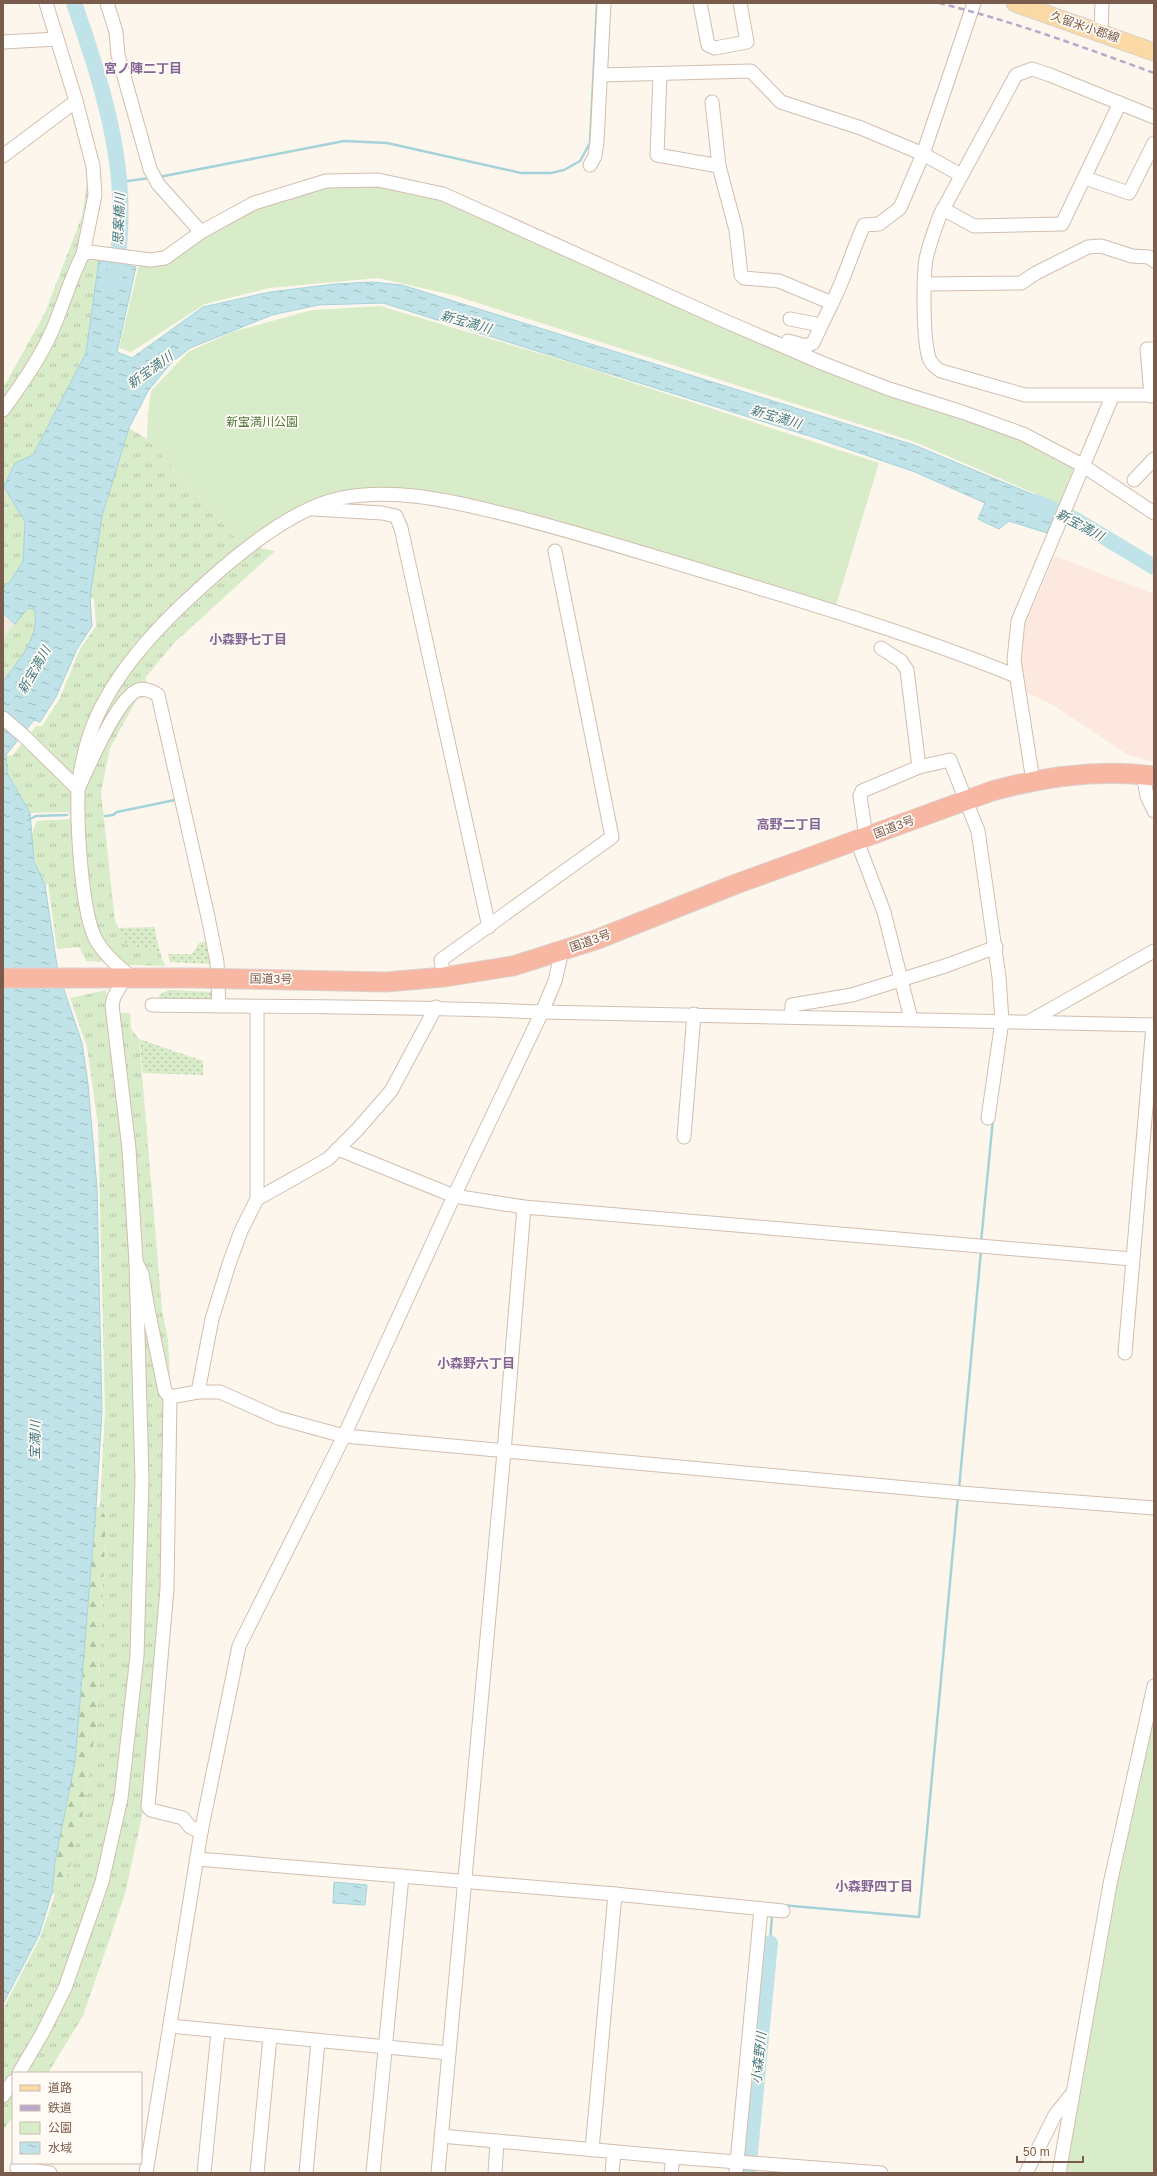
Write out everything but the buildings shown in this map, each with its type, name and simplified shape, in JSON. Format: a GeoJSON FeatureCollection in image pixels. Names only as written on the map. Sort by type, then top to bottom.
{"type":"FeatureCollection","features":[{"type":"Feature","properties":{"kind":"highway","name":"国道3号"},"geometry":{"type":"LineString","coordinates":[[3,978],[197,978],[386,982],[444,977],[513,966],[562,951],[736,884],[992,791],[1033,781],[1099,774],[1148,775]]}},
{"type":"Feature","properties":{"kind":"main road","name":"久留米小郡線"},"geometry":{"type":"LineString","coordinates":[[1015,3],[1154,52]]}},
{"type":"Feature","properties":{"kind":"street"},"geometry":{"type":"LineString","coordinates":[[3,410],[36,364],[52,331],[76,268],[87,253],[95,195],[93,166],[76,101],[46,3]]}},
{"type":"Feature","properties":{"kind":"street"},"geometry":{"type":"LineString","coordinates":[[107,3],[116,32],[118,55],[150,170],[158,184],[201,232]]}},
{"type":"Feature","properties":{"kind":"street"},"geometry":{"type":"LineString","coordinates":[[590,165],[595,156],[597,142],[604,3]]}},
{"type":"Feature","properties":{"kind":"street"},"geometry":{"type":"LineString","coordinates":[[700,3],[708,45],[715,48],[747,42],[740,3]]}},
{"type":"Feature","properties":{"kind":"street"},"geometry":{"type":"LineString","coordinates":[[769,340],[782,339],[806,346],[813,343],[840,287],[850,257],[864,225],[879,224],[900,208],[923,154],[974,3]]}},
{"type":"Feature","properties":{"kind":"street"},"geometry":{"type":"LineString","coordinates":[[1102,3],[1102,33]]}},
{"type":"Feature","properties":{"kind":"street"},"geometry":{"type":"LineString","coordinates":[[3,42],[57,39]]}},
{"type":"Feature","properties":{"kind":"street"},"geometry":{"type":"LineString","coordinates":[[1154,117],[1032,69],[1016,74],[943,209],[928,251],[925,284],[929,359],[934,366],[941,371],[1025,395],[1152,395],[1147,349],[1154,348]]}},
{"type":"Feature","properties":{"kind":"street"},"geometry":{"type":"LineString","coordinates":[[601,75],[751,71],[781,102],[861,128],[923,154],[961,175]]}},
{"type":"Feature","properties":{"kind":"street"},"geometry":{"type":"LineString","coordinates":[[660,74],[657,155],[719,166]]}},
{"type":"Feature","properties":{"kind":"street"},"geometry":{"type":"LineString","coordinates":[[3,156],[76,101]]}},
{"type":"Feature","properties":{"kind":"street"},"geometry":{"type":"LineString","coordinates":[[712,102],[719,166],[736,230],[740,275],[744,278],[779,281],[832,303]]}},
{"type":"Feature","properties":{"kind":"street"},"geometry":{"type":"LineString","coordinates":[[943,209],[974,226],[1062,224],[1120,103]]}},
{"type":"Feature","properties":{"kind":"street"},"geometry":{"type":"LineString","coordinates":[[1085,178],[1129,193],[1154,143]]}},
{"type":"Feature","properties":{"kind":"street"},"geometry":{"type":"LineString","coordinates":[[87,253],[150,260],[165,258],[201,232],[254,203],[326,181],[378,180],[402,184],[443,194],[769,340],[889,389],[962,412],[1022,434],[1082,466],[1154,513]]}},
{"type":"Feature","properties":{"kind":"street"},"geometry":{"type":"LineString","coordinates":[[925,284],[1021,282],[1088,247],[1101,246],[1132,256],[1149,257],[1154,261]]}},
{"type":"Feature","properties":{"kind":"street"},"geometry":{"type":"LineString","coordinates":[[790,318],[821,325]]}},
{"type":"Feature","properties":{"kind":"street"},"geometry":{"type":"LineString","coordinates":[[1033,781],[1016,676],[1015,646],[1018,621],[1046,549],[1112,396]]}},
{"type":"Feature","properties":{"kind":"street"},"geometry":{"type":"LineString","coordinates":[[1134,480],[1154,459]]}},
{"type":"Feature","properties":{"kind":"street"},"geometry":{"type":"LineString","coordinates":[[20,2072],[56,2007],[76,1959],[102,1882],[121,1798],[137,1656],[140,1582],[141,1426],[136,1262],[129,1149],[112,1005],[114,997],[128,979],[107,956],[96,940],[89,920],[82,871],[78,789],[88,736],[109,694],[128,667],[166,620],[194,593],[254,544],[294,516],[340,498],[364,495],[402,494],[465,504],[548,524],[949,649],[1016,676]]}},
{"type":"Feature","properties":{"kind":"street"},"geometry":{"type":"LineString","coordinates":[[309,509],[382,513],[396,516],[409,556],[489,927]]}},
{"type":"Feature","properties":{"kind":"street"},"geometry":{"type":"LineString","coordinates":[[444,977],[441,960],[489,927],[612,837],[555,551]]}},
{"type":"Feature","properties":{"kind":"street"},"geometry":{"type":"LineString","coordinates":[[881,648],[901,661],[907,670],[919,767]]}},
{"type":"Feature","properties":{"kind":"street"},"geometry":{"type":"LineString","coordinates":[[78,789],[106,730],[130,695],[143,689],[158,695],[208,917],[218,968],[219,1006]]}},
{"type":"Feature","properties":{"kind":"street"},"geometry":{"type":"LineString","coordinates":[[3,718],[25,737],[78,789]]}},
{"type":"Feature","properties":{"kind":"street"},"geometry":{"type":"LineString","coordinates":[[911,1020],[884,912],[862,839],[860,796],[862,791],[919,767],[950,760],[978,831],[996,948],[1002,1021],[988,1118]]}},
{"type":"Feature","properties":{"kind":"street"},"geometry":{"type":"LineString","coordinates":[[1148,775],[1147,796],[1154,811]]}},
{"type":"Feature","properties":{"kind":"street"},"geometry":{"type":"LineString","coordinates":[[791,1017],[792,1005],[852,995],[902,980],[996,948]]}},
{"type":"Feature","properties":{"kind":"street"},"geometry":{"type":"LineString","coordinates":[[146,2173],[198,1859],[201,1832],[239,1646],[344,1436],[454,1196],[542,1012],[555,981],[562,951]]}},
{"type":"Feature","properties":{"kind":"street"},"geometry":{"type":"LineString","coordinates":[[1029,1021],[1154,951]]}},
{"type":"Feature","properties":{"kind":"street"},"geometry":{"type":"LineString","coordinates":[[152,1005],[257,1007],[436,1007],[542,1012],[1029,1021],[1154,1025],[1132,1259],[1125,1353]]}},
{"type":"Feature","properties":{"kind":"street"},"geometry":{"type":"LineString","coordinates":[[198,1392],[212,1319],[240,1231],[257,1199],[257,1007]]}},
{"type":"Feature","properties":{"kind":"street"},"geometry":{"type":"LineString","coordinates":[[257,1199],[328,1159],[391,1091],[436,1007]]}},
{"type":"Feature","properties":{"kind":"street"},"geometry":{"type":"LineString","coordinates":[[684,1137],[694,1014]]}},
{"type":"Feature","properties":{"kind":"street"},"geometry":{"type":"LineString","coordinates":[[338,1148],[454,1196],[524,1207],[1132,1259]]}},
{"type":"Feature","properties":{"kind":"street"},"geometry":{"type":"LineString","coordinates":[[438,2173],[504,1452],[524,1207]]}},
{"type":"Feature","properties":{"kind":"street"},"geometry":{"type":"LineString","coordinates":[[136,1262],[142,1274],[165,1391],[170,1397],[167,1588],[148,1807],[151,1810],[183,1818],[190,1827],[201,1832]]}},
{"type":"Feature","properties":{"kind":"street"},"geometry":{"type":"LineString","coordinates":[[170,1397],[198,1392],[220,1392],[278,1418],[344,1436],[504,1452],[1154,1508]]}},
{"type":"Feature","properties":{"kind":"street"},"geometry":{"type":"LineString","coordinates":[[1059,2173],[1110,1884],[1154,1686]]}},
{"type":"Feature","properties":{"kind":"street"},"geometry":{"type":"LineString","coordinates":[[198,1859],[615,1894],[783,1911]]}},
{"type":"Feature","properties":{"kind":"street"},"geometry":{"type":"LineString","coordinates":[[373,2173],[402,1876]]}},
{"type":"Feature","properties":{"kind":"street"},"geometry":{"type":"LineString","coordinates":[[592,2150],[615,1894]]}},
{"type":"Feature","properties":{"kind":"street"},"geometry":{"type":"LineString","coordinates":[[736,2167],[761,1909]]}},
{"type":"Feature","properties":{"kind":"street"},"geometry":{"type":"LineString","coordinates":[[170,2026],[218,2032],[449,2053]]}},
{"type":"Feature","properties":{"kind":"street"},"geometry":{"type":"LineString","coordinates":[[204,2173],[218,2032]]}},
{"type":"Feature","properties":{"kind":"street"},"geometry":{"type":"LineString","coordinates":[[258,2173],[270,2037]]}},
{"type":"Feature","properties":{"kind":"street"},"geometry":{"type":"LineString","coordinates":[[306,2173],[318,2041]]}},
{"type":"Feature","properties":{"kind":"street"},"geometry":{"type":"LineString","coordinates":[[3,2096],[12,2082]]}},
{"type":"Feature","properties":{"kind":"street"},"geometry":{"type":"LineString","coordinates":[[1026,2173],[1055,2115],[1072,2094]]}},
{"type":"Feature","properties":{"kind":"street"},"geometry":{"type":"LineString","coordinates":[[441,2136],[673,2157],[736,2167],[881,2173]]}},
{"type":"Feature","properties":{"kind":"street"},"geometry":{"type":"LineString","coordinates":[[495,2173],[498,2141]]}},
{"type":"Feature","properties":{"kind":"street"},"geometry":{"type":"LineString","coordinates":[[612,2173],[614,2152]]}},
{"type":"Feature","properties":{"kind":"street"},"geometry":{"type":"LineString","coordinates":[[671,2173],[673,2157]]}},
{"type":"Feature","properties":{"kind":"street"},"geometry":{"type":"LineString","coordinates":[[17,2168],[50,2173]]}},
{"type":"Feature","properties":{"kind":"shaded area"},"geometry":{"type":"Polygon","coordinates":[[[1055,556],[1154,594],[1154,762],[1127,754],[1053,705],[1025,692],[1021,649],[1026,623],[1055,556]]]}},
{"type":"Feature","properties":{"kind":"shaded area"},"geometry":{"type":"Polygon","coordinates":[[[3,613],[15,624],[3,638],[3,613]]]}},
{"type":"Feature","properties":{"kind":"green space"},"geometry":{"type":"Polygon","coordinates":[[[89,169],[91,257],[99,260],[86,353],[33,455],[15,463],[4,487],[25,522],[23,561],[12,580],[3,588],[3,388],[45,313],[82,216],[89,169]]]}},
{"type":"Feature","properties":{"kind":"green space"},"geometry":{"type":"Polygon","coordinates":[[[339,185],[382,185],[426,195],[461,207],[1021,439],[1074,468],[1059,504],[915,442],[453,295],[378,278],[269,288],[205,304],[131,352],[119,348],[139,265],[253,209],[302,194],[339,185]]]}},
{"type":"Feature","properties":{"kind":"green space","name":"新宝満川公園"},"geometry":{"type":"Polygon","coordinates":[[[380,306],[572,363],[879,463],[836,605],[537,518],[372,490],[280,521],[241,544],[147,439],[151,391],[188,352],[232,332],[312,310],[380,306]]]}},
{"type":"Feature","properties":{"kind":"green space"},"geometry":{"type":"Polygon","coordinates":[[[129,428],[147,439],[241,544],[275,551],[173,644],[145,678],[152,695],[137,699],[110,748],[101,792],[115,921],[127,945],[160,952],[165,966],[129,965],[111,952],[100,962],[86,961],[79,947],[57,949],[48,884],[45,885],[35,862],[32,837],[37,821],[70,819],[69,812],[30,813],[7,773],[6,755],[12,756],[36,726],[42,726],[59,700],[80,649],[96,626],[94,599],[90,597],[102,516],[129,428]]]}},
{"type":"Feature","properties":{"kind":"green space"},"geometry":{"type":"Polygon","coordinates":[[[28,607],[35,609],[35,629],[27,648],[3,682],[3,638],[28,607]]]}},
{"type":"Feature","properties":{"kind":"green space"},"geometry":{"type":"Polygon","coordinates":[[[154,927],[160,952],[127,945],[117,928],[154,927]]]}},
{"type":"Feature","properties":{"kind":"green space"},"geometry":{"type":"Polygon","coordinates":[[[208,941],[212,964],[170,962],[168,954],[192,954],[199,943],[208,941]]]}},
{"type":"Feature","properties":{"kind":"green space"},"geometry":{"type":"Polygon","coordinates":[[[106,990],[109,1013],[130,1013],[131,1029],[139,1039],[162,1310],[168,1340],[171,1393],[166,1544],[144,1807],[125,1894],[83,2016],[49,2072],[12,2072],[12,2118],[3,2130],[3,2009],[40,1938],[55,1895],[63,1889],[81,1825],[97,1720],[106,1518],[100,1506],[105,1410],[98,1125],[87,1047],[70,998],[106,990]]]}},
{"type":"Feature","properties":{"kind":"green space"},"geometry":{"type":"Polygon","coordinates":[[[169,990],[212,992],[211,1003],[160,1001],[159,995],[169,990]]]}},
{"type":"Feature","properties":{"kind":"green space"},"geometry":{"type":"Polygon","coordinates":[[[139,1039],[203,1061],[203,1075],[143,1073],[139,1039]]]}},
{"type":"Feature","properties":{"kind":"green space"},"geometry":{"type":"Polygon","coordinates":[[[100,1506],[106,1518],[97,1720],[81,1825],[63,1890],[55,1895],[52,1893],[55,1862],[75,1762],[96,1508],[100,1506]]]}},
{"type":"Feature","properties":{"kind":"green space"},"geometry":{"type":"Polygon","coordinates":[[[1154,1705],[1154,2173],[1067,2173],[1071,2129],[1117,1862],[1154,1705]]]}},
{"type":"Feature","properties":{"kind":"water","name":"宝満川"},"geometry":{"type":"Polygon","coordinates":[[[99,260],[136,267],[117,352],[132,358],[203,307],[270,292],[335,284],[372,282],[402,285],[914,445],[1058,505],[1047,533],[1009,521],[999,529],[978,519],[985,503],[915,472],[819,439],[383,303],[318,305],[272,315],[190,348],[171,363],[148,391],[129,428],[102,516],[90,597],[92,626],[77,649],[56,697],[40,722],[34,720],[6,755],[7,773],[30,813],[34,861],[45,885],[58,972],[82,1043],[88,1084],[97,1188],[102,1412],[96,1508],[75,1762],[55,1862],[52,1893],[39,1935],[3,2004],[3,682],[27,648],[34,629],[35,619],[34,609],[28,608],[15,624],[3,613],[3,588],[12,579],[23,561],[25,522],[4,487],[15,463],[33,455],[86,353],[99,260]]]}},
{"type":"Feature","properties":{"kind":"water"},"geometry":{"type":"Polygon","coordinates":[[[334,1882],[367,1885],[365,1905],[333,1903],[334,1882]]]}},
{"type":"Feature","properties":{"kind":"waterway","name":"思案橋川"},"geometry":{"type":"LineString","coordinates":[[74,3],[97,72],[106,106],[114,141],[119,176],[121,212],[119,248],[113,284]]}},
{"type":"Feature","properties":{"kind":"waterway"},"geometry":{"type":"LineString","coordinates":[[159,177],[344,141],[387,143],[521,173],[551,173],[564,170],[580,161],[590,143],[597,3]]}},
{"type":"Feature","properties":{"kind":"waterway"},"geometry":{"type":"LineString","coordinates":[[120,182],[150,178]]}},
{"type":"Feature","properties":{"kind":"waterway","name":"新宝満川"},"geometry":{"type":"LineString","coordinates":[[1036,502],[1076,520],[1154,567]]}},
{"type":"Feature","properties":{"kind":"waterway"},"geometry":{"type":"LineString","coordinates":[[105,816],[113,815],[117,812],[175,800]]}},
{"type":"Feature","properties":{"kind":"waterway"},"geometry":{"type":"LineString","coordinates":[[28,820],[36,816],[67,815]]}},
{"type":"Feature","properties":{"kind":"waterway"},"geometry":{"type":"LineString","coordinates":[[981,1242],[993,1119]]}},
{"type":"Feature","properties":{"kind":"waterway"},"geometry":{"type":"LineString","coordinates":[[959,1489],[981,1251]]}},
{"type":"Feature","properties":{"kind":"waterway"},"geometry":{"type":"LineString","coordinates":[[781,1905],[919,1917],[958,1496]]}},
{"type":"Feature","properties":{"kind":"waterway"},"geometry":{"type":"LineString","coordinates":[[770,1943],[772,1915]]}},
{"type":"Feature","properties":{"kind":"waterway","name":"小森野川"},"geometry":{"type":"LineString","coordinates":[[748,2173],[770,1943]]}},
{"type":"Feature","properties":{"kind":"railway"},"geometry":{"type":"LineString","coordinates":[[939,3],[1020,26],[1154,73]]}},
{"type":"Feature","properties":{"kind":"district","name":"宮ノ陣二丁目"},"geometry":{"type":"Point","coordinates":[143,68]}},
{"type":"Feature","properties":{"kind":"district","name":"小森野七丁目"},"geometry":{"type":"Point","coordinates":[248,639]}},
{"type":"Feature","properties":{"kind":"district","name":"高野二丁目"},"geometry":{"type":"Point","coordinates":[789,824]}},
{"type":"Feature","properties":{"kind":"district","name":"小森野六丁目"},"geometry":{"type":"Point","coordinates":[476,1363]}},
{"type":"Feature","properties":{"kind":"district","name":"小森野四丁目"},"geometry":{"type":"Point","coordinates":[874,1886]}}]}
